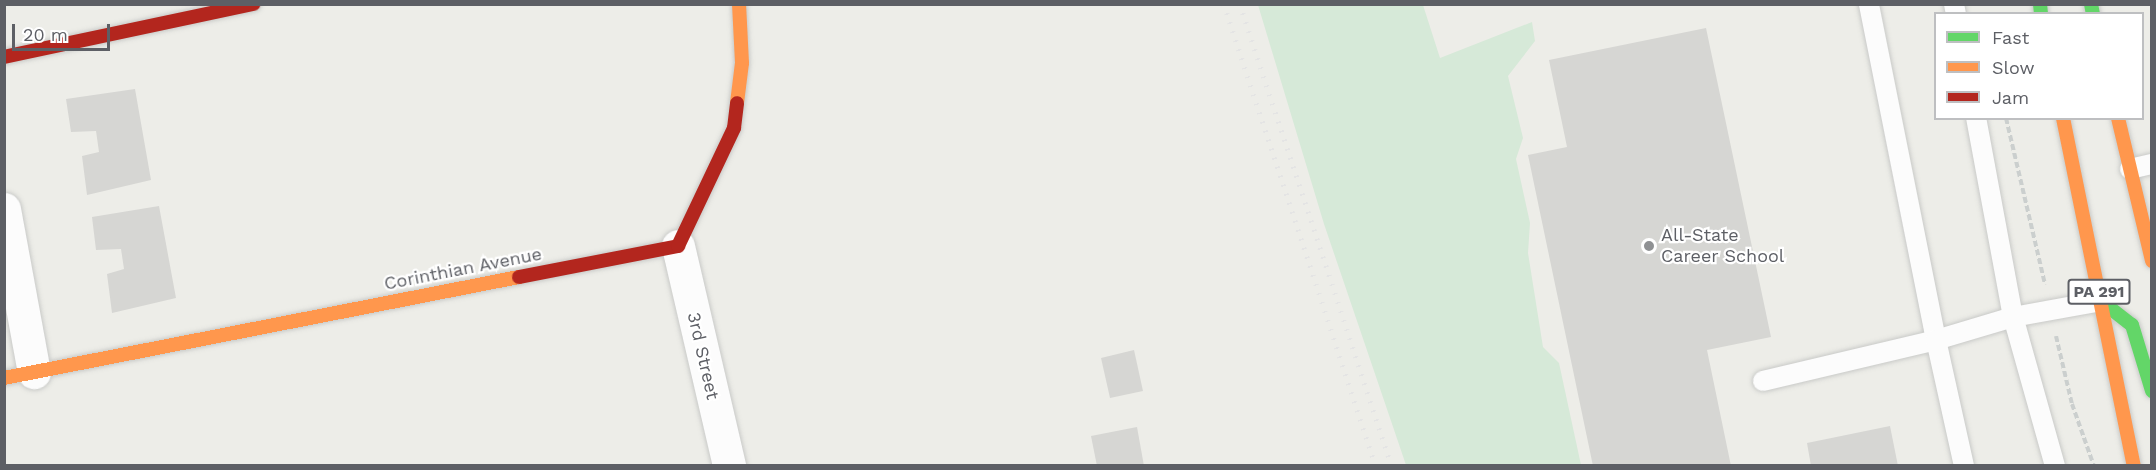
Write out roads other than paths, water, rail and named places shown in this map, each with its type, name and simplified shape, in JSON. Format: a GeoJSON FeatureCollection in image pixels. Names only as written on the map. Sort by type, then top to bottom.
{"type":"FeatureCollection","features":[{"type":"Feature","properties":{"kind":"street"},"geometry":{"type":"LineString","coordinates":[[4,57],[253,4]]}},
{"type":"Feature","properties":{"kind":"street"},"geometry":{"type":"LineString","coordinates":[[678,246],[734,128],[742,63],[739,4]]}},
{"type":"Feature","properties":{"kind":"street","name":"PA 291"},"geometry":{"type":"LineString","coordinates":[[2063,120],[2134,465]]}},
{"type":"Feature","properties":{"kind":"street","name":"PA 291"},"geometry":{"type":"LineString","coordinates":[[2118,120],[2151,261]]}},
{"type":"Feature","properties":{"kind":"street"},"geometry":{"type":"LineString","coordinates":[[4,209],[19,375]]}},
{"type":"Feature","properties":{"kind":"street","name":"Corinthian Avenue"},"geometry":{"type":"LineString","coordinates":[[19,375],[678,246]]}},
{"type":"Feature","properties":{"kind":"street","name":"3rd Street"},"geometry":{"type":"LineString","coordinates":[[678,246],[729,465]]}},
{"type":"Feature","properties":{"kind":"street"},"geometry":{"type":"LineString","coordinates":[[2101,301],[2132,325],[2151,391]]}},
{"type":"Feature","properties":{"kind":"lane"},"geometry":{"type":"LineString","coordinates":[[1869,4],[1936,340],[1964,465]]}},
{"type":"Feature","properties":{"kind":"lane"},"geometry":{"type":"LineString","coordinates":[[1976,120],[2013,317],[2055,465]]}},
{"type":"Feature","properties":{"kind":"lane"},"geometry":{"type":"LineString","coordinates":[[2130,169],[2151,164]]}},
{"type":"Feature","properties":{"kind":"lane"},"geometry":{"type":"LineString","coordinates":[[1763,381],[1936,340],[2013,317],[2101,301]]}},
{"type":"Feature","properties":{"kind":"railway"},"geometry":{"type":"LineString","coordinates":[[1224,4],[1376,466]]}},
{"type":"Feature","properties":{"kind":"railway"},"geometry":{"type":"LineString","coordinates":[[1240,4],[1392,466]]}},
{"type":"Feature","properties":{"kind":"place","name":"All-State Career School"},"geometry":{"type":"Point","coordinates":[1649,246]}}]}
